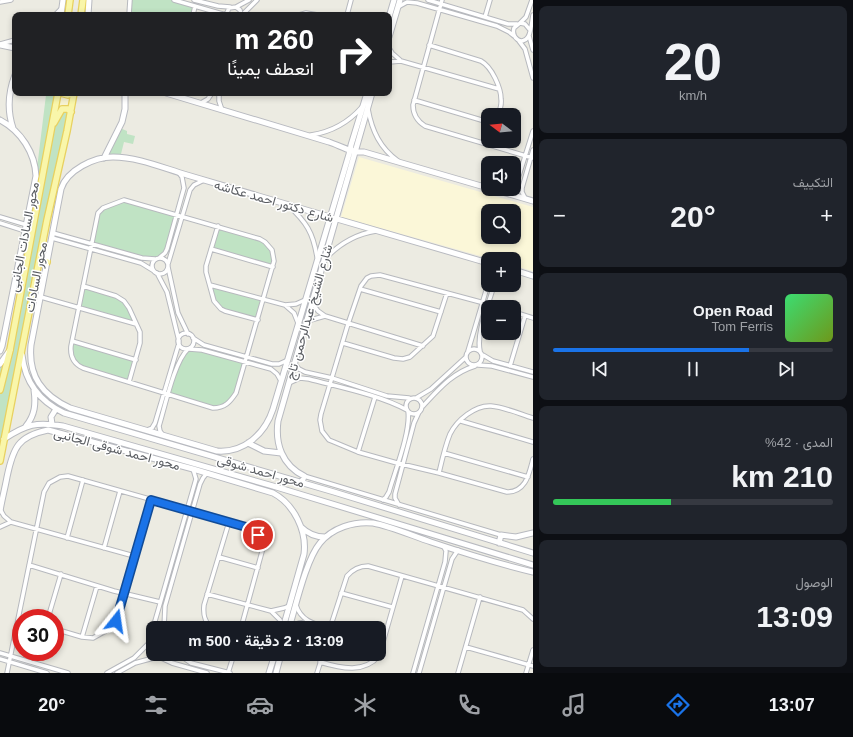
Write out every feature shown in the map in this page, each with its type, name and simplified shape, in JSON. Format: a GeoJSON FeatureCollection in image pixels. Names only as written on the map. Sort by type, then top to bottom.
{"type":"FeatureCollection","features":[{"type":"Feature","properties":{"kind":"main road"},"geometry":{"type":"LineString","coordinates":[[68,12],[70,0]]}},
{"type":"Feature","properties":{"kind":"main road"},"geometry":{"type":"LineString","coordinates":[[81,12],[82,0]]}},
{"type":"Feature","properties":{"kind":"main road"},"geometry":{"type":"LineString","coordinates":[[62,7],[69,8]]}},
{"type":"Feature","properties":{"kind":"main road","name":"محور السادات"},"geometry":{"type":"LineString","coordinates":[[0,390],[10,350],[58,96]]}},
{"type":"Feature","properties":{"kind":"main road","name":"محور السادات"},"geometry":{"type":"LineString","coordinates":[[0,461],[39,261],[74,96]]}},
{"type":"Feature","properties":{"kind":"main road"},"geometry":{"type":"LineString","coordinates":[[53,124],[62,109],[68,108],[71,112]]}},
{"type":"Feature","properties":{"kind":"main road"},"geometry":{"type":"LineString","coordinates":[[33,195],[40,195]]}},
{"type":"Feature","properties":{"kind":"main road"},"geometry":{"type":"LineString","coordinates":[[39,261],[47,262]]}},
{"type":"Feature","properties":{"kind":"street"},"geometry":{"type":"LineString","coordinates":[[0,2],[11,0]]}},
{"type":"Feature","properties":{"kind":"street"},"geometry":{"type":"LineString","coordinates":[[61,12],[63,0]]}},
{"type":"Feature","properties":{"kind":"street"},"geometry":{"type":"LineString","coordinates":[[88,12],[89,0]]}},
{"type":"Feature","properties":{"kind":"street"},"geometry":{"type":"LineString","coordinates":[[129,12],[130,0]]}},
{"type":"Feature","properties":{"kind":"street"},"geometry":{"type":"LineString","coordinates":[[174,0],[216,12]]}},
{"type":"Feature","properties":{"kind":"street"},"geometry":{"type":"LineString","coordinates":[[194,0],[218,6],[231,7],[236,7],[249,0]]}},
{"type":"Feature","properties":{"kind":"street"},"geometry":{"type":"LineString","coordinates":[[245,12],[257,0]]}},
{"type":"Feature","properties":{"kind":"street"},"geometry":{"type":"LineString","coordinates":[[348,12],[351,0]]}},
{"type":"Feature","properties":{"kind":"street"},"geometry":{"type":"LineString","coordinates":[[389,0],[395,4],[412,2],[503,29],[514,36],[525,49],[533,78]]}},
{"type":"Feature","properties":{"kind":"street"},"geometry":{"type":"LineString","coordinates":[[392,17],[395,4],[400,0]]}},
{"type":"Feature","properties":{"kind":"street"},"geometry":{"type":"LineString","coordinates":[[428,0],[441,2],[508,24],[525,24],[530,30]]}},
{"type":"Feature","properties":{"kind":"street"},"geometry":{"type":"LineString","coordinates":[[485,17],[490,0]]}},
{"type":"Feature","properties":{"kind":"street"},"geometry":{"type":"LineString","coordinates":[[514,36],[513,31],[526,17],[532,0]]}},
{"type":"Feature","properties":{"kind":"street"},"geometry":{"type":"LineString","coordinates":[[441,2],[414,100],[414,115],[420,123],[425,126],[481,141]]}},
{"type":"Feature","properties":{"kind":"street"},"geometry":{"type":"LineString","coordinates":[[194,12],[195,6]]}},
{"type":"Feature","properties":{"kind":"street"},"geometry":{"type":"LineString","coordinates":[[58,12],[62,7]]}},
{"type":"Feature","properties":{"kind":"street"},"geometry":{"type":"LineString","coordinates":[[227,12],[231,7]]}},
{"type":"Feature","properties":{"kind":"street"},"geometry":{"type":"LineString","coordinates":[[236,7],[241,12]]}},
{"type":"Feature","properties":{"kind":"street"},"geometry":{"type":"LineString","coordinates":[[533,15],[529,36],[533,50]]}},
{"type":"Feature","properties":{"kind":"street"},"geometry":{"type":"LineString","coordinates":[[518,40],[523,40],[529,36]]}},
{"type":"Feature","properties":{"kind":"street"},"geometry":{"type":"LineString","coordinates":[[0,44],[12,41]]}},
{"type":"Feature","properties":{"kind":"street"},"geometry":{"type":"LineString","coordinates":[[0,44],[12,47]]}},
{"type":"Feature","properties":{"kind":"street"},"geometry":{"type":"LineString","coordinates":[[429,45],[485,63],[491,70],[499,89],[501,100],[499,108]]}},
{"type":"Feature","properties":{"kind":"street"},"geometry":{"type":"LineString","coordinates":[[392,52],[396,58],[401,61],[499,89]]}},
{"type":"Feature","properties":{"kind":"street"},"geometry":{"type":"LineString","coordinates":[[392,62],[401,61]]}},
{"type":"Feature","properties":{"kind":"street"},"geometry":{"type":"LineString","coordinates":[[12,84],[9,93],[9,111],[14,129]]}},
{"type":"Feature","properties":{"kind":"street"},"geometry":{"type":"LineString","coordinates":[[104,158],[122,122],[125,109],[125,96]]}},
{"type":"Feature","properties":{"kind":"street"},"geometry":{"type":"LineString","coordinates":[[175,96],[481,186]]}},
{"type":"Feature","properties":{"kind":"street"},"geometry":{"type":"LineString","coordinates":[[200,104],[210,96]]}},
{"type":"Feature","properties":{"kind":"street"},"geometry":{"type":"LineString","coordinates":[[218,96],[222,110]]}},
{"type":"Feature","properties":{"kind":"street","name":"شارع الشيخ عبدالرحمن تاج"},"geometry":{"type":"LineString","coordinates":[[304,476],[296,472],[288,465],[278,446],[277,430],[288,383],[357,150],[367,96]]}},
{"type":"Feature","properties":{"kind":"street","name":"شارع الشيخ عبدالرحمن تاج"},"geometry":{"type":"LineString","coordinates":[[248,443],[260,434],[268,423],[282,382],[351,148],[371,96]]}},
{"type":"Feature","properties":{"kind":"street"},"geometry":{"type":"LineString","coordinates":[[414,100],[481,120]]}},
{"type":"Feature","properties":{"kind":"street"},"geometry":{"type":"LineString","coordinates":[[310,136],[330,131],[340,126],[366,106],[373,129],[378,139],[388,152],[401,162]]}},
{"type":"Feature","properties":{"kind":"street"},"geometry":{"type":"LineString","coordinates":[[0,120],[6,117],[9,111]]}},
{"type":"Feature","properties":{"kind":"street"},"geometry":{"type":"LineString","coordinates":[[0,120],[14,129]]}},
{"type":"Feature","properties":{"kind":"street","name":"محور السادات الجانبى"},"geometry":{"type":"LineString","coordinates":[[0,351],[36,176],[36,169],[25,143],[14,129]]}},
{"type":"Feature","properties":{"kind":"street"},"geometry":{"type":"LineString","coordinates":[[521,169],[533,131]]}},
{"type":"Feature","properties":{"kind":"street"},"geometry":{"type":"LineString","coordinates":[[503,148],[532,158]]}},
{"type":"Feature","properties":{"kind":"street"},"geometry":{"type":"LineString","coordinates":[[526,199],[522,192],[522,188],[532,158],[533,150]]}},
{"type":"Feature","properties":{"kind":"street","name":"شارع دكتور احمد عكاشه"},"geometry":{"type":"LineString","coordinates":[[65,181],[75,171],[86,164],[104,158],[114,157],[135,160],[481,261]]}},
{"type":"Feature","properties":{"kind":"street"},"geometry":{"type":"LineString","coordinates":[[179,173],[182,177],[184,188],[177,214],[167,249],[165,253],[157,258],[153,265],[155,272],[167,292],[179,342],[182,348],[202,350],[274,371],[282,382],[288,383],[303,378],[375,397],[397,405],[412,414],[419,412]]}},
{"type":"Feature","properties":{"kind":"street"},"geometry":{"type":"LineString","coordinates":[[52,236],[141,263],[155,272],[162,273],[167,270],[190,190],[198,182],[204,180]]}},
{"type":"Feature","properties":{"kind":"street","name":"محور السادات الجانبى"},"geometry":{"type":"LineString","coordinates":[[34,374],[30,355],[61,189],[65,181]]}},
{"type":"Feature","properties":{"kind":"street"},"geometry":{"type":"LineString","coordinates":[[516,196],[533,201]]}},
{"type":"Feature","properties":{"kind":"street"},"geometry":{"type":"LineString","coordinates":[[127,200],[182,216],[260,239],[269,246],[274,256],[274,267],[236,393],[230,402],[222,407],[213,408],[79,366],[73,360],[71,355],[72,341],[99,211],[103,208],[127,200]]}},
{"type":"Feature","properties":{"kind":"street"},"geometry":{"type":"LineString","coordinates":[[287,205],[300,216],[309,228],[315,242],[318,260]]}},
{"type":"Feature","properties":{"kind":"street"},"geometry":{"type":"LineString","coordinates":[[0,217],[26,228]]}},
{"type":"Feature","properties":{"kind":"street"},"geometry":{"type":"LineString","coordinates":[[0,223],[26,228]]}},
{"type":"Feature","properties":{"kind":"street"},"geometry":{"type":"LineString","coordinates":[[218,226],[206,266],[206,272],[214,301],[221,309],[258,320]]}},
{"type":"Feature","properties":{"kind":"street"},"geometry":{"type":"LineString","coordinates":[[324,260],[338,247],[350,239],[378,231]]}},
{"type":"Feature","properties":{"kind":"street"},"geometry":{"type":"LineString","coordinates":[[52,236],[92,244],[142,258],[164,259],[168,266],[178,313],[188,334],[204,345],[276,364],[283,363],[288,359]]}},
{"type":"Feature","properties":{"kind":"street"},"geometry":{"type":"LineString","coordinates":[[212,249],[274,267]]}},
{"type":"Feature","properties":{"kind":"street"},"geometry":{"type":"LineString","coordinates":[[521,272],[533,276]]}},
{"type":"Feature","properties":{"kind":"street"},"geometry":{"type":"LineString","coordinates":[[481,302],[380,275],[367,278],[360,289],[330,384],[320,420],[322,431],[329,440],[358,452],[397,464],[439,473],[507,492],[515,491],[520,488],[528,477],[533,459]]}},
{"type":"Feature","properties":{"kind":"street"},"geometry":{"type":"LineString","coordinates":[[210,285],[285,305],[296,304],[306,299]]}},
{"type":"Feature","properties":{"kind":"street"},"geometry":{"type":"LineString","coordinates":[[83,286],[120,298],[127,304],[141,338],[129,382]]}},
{"type":"Feature","properties":{"kind":"street"},"geometry":{"type":"LineString","coordinates":[[360,289],[441,312]]}},
{"type":"Feature","properties":{"kind":"street"},"geometry":{"type":"LineString","coordinates":[[343,343],[399,359],[410,357],[434,336],[447,293]]}},
{"type":"Feature","properties":{"kind":"street"},"geometry":{"type":"LineString","coordinates":[[41,297],[136,324]]}},
{"type":"Feature","properties":{"kind":"street"},"geometry":{"type":"LineString","coordinates":[[312,303],[318,311],[325,316],[423,346]]}},
{"type":"Feature","properties":{"kind":"street"},"geometry":{"type":"LineString","coordinates":[[285,305],[294,313],[299,324]]}},
{"type":"Feature","properties":{"kind":"street"},"geometry":{"type":"LineString","coordinates":[[294,363],[299,369],[305,372],[332,378],[388,396],[416,398],[431,389],[466,357],[481,306]]}},
{"type":"Feature","properties":{"kind":"street"},"geometry":{"type":"LineString","coordinates":[[521,315],[533,318]]}},
{"type":"Feature","properties":{"kind":"street"},"geometry":{"type":"LineString","coordinates":[[307,321],[325,316]]}},
{"type":"Feature","properties":{"kind":"street"},"geometry":{"type":"LineString","coordinates":[[510,366],[525,316]]}},
{"type":"Feature","properties":{"kind":"street"},"geometry":{"type":"LineString","coordinates":[[481,327],[479,339],[480,351],[482,355],[492,361],[533,372]]}},
{"type":"Feature","properties":{"kind":"street"},"geometry":{"type":"LineString","coordinates":[[146,430],[152,428],[155,423],[179,342],[182,335],[188,334]]}},
{"type":"Feature","properties":{"kind":"street"},"geometry":{"type":"LineString","coordinates":[[163,435],[159,426],[178,364],[184,353],[193,344],[193,338]]}},
{"type":"Feature","properties":{"kind":"street"},"geometry":{"type":"LineString","coordinates":[[72,341],[136,360]]}},
{"type":"Feature","properties":{"kind":"street"},"geometry":{"type":"LineString","coordinates":[[468,351],[475,348],[480,351]]}},
{"type":"Feature","properties":{"kind":"street"},"geometry":{"type":"LineString","coordinates":[[0,364],[10,350]]}},
{"type":"Feature","properties":{"kind":"street","name":"محور احمد شوقى"},"geometry":{"type":"LineString","coordinates":[[21,352],[24,371],[34,390],[42,399],[56,409],[72,416],[302,483],[533,553]]}},
{"type":"Feature","properties":{"kind":"street"},"geometry":{"type":"LineString","coordinates":[[399,505],[394,496],[404,465],[414,423],[422,406],[453,376],[464,369],[476,365],[482,360],[482,355]]}},
{"type":"Feature","properties":{"kind":"street"},"geometry":{"type":"LineString","coordinates":[[466,357],[468,362],[476,365],[492,366],[533,377]]}},
{"type":"Feature","properties":{"kind":"street","name":"محور احمد شوقى الجانبى"},"geometry":{"type":"LineString","coordinates":[[34,374],[45,392],[60,404],[70,408],[217,451],[230,451],[248,443]]}},
{"type":"Feature","properties":{"kind":"street"},"geometry":{"type":"LineString","coordinates":[[25,426],[32,417],[34,410],[34,390]]}},
{"type":"Feature","properties":{"kind":"street"},"geometry":{"type":"LineString","coordinates":[[358,452],[375,397]]}},
{"type":"Feature","properties":{"kind":"street"},"geometry":{"type":"LineString","coordinates":[[383,500],[389,492],[408,427],[406,404],[410,398]]}},
{"type":"Feature","properties":{"kind":"street"},"geometry":{"type":"LineString","coordinates":[[416,398],[421,401],[422,406]]}},
{"type":"Feature","properties":{"kind":"street"},"geometry":{"type":"LineString","coordinates":[[439,473],[452,431],[471,412],[492,406],[533,418]]}},
{"type":"Feature","properties":{"kind":"street"},"geometry":{"type":"LineString","coordinates":[[52,424],[51,417],[56,409]]}},
{"type":"Feature","properties":{"kind":"street"},"geometry":{"type":"LineString","coordinates":[[461,421],[533,442]]}},
{"type":"Feature","properties":{"kind":"street","name":"محور احمد شوقى"},"geometry":{"type":"LineString","coordinates":[[4,439],[25,426],[40,423],[63,426],[273,486],[533,565]]}},
{"type":"Feature","properties":{"kind":"street"},"geometry":{"type":"LineString","coordinates":[[128,432],[130,426]]}},
{"type":"Feature","properties":{"kind":"street","name":"محور احمد شوقى الجانبى"},"geometry":{"type":"LineString","coordinates":[[0,510],[11,458],[15,449],[22,441],[31,435],[48,430],[193,469],[271,492],[282,498],[300,525]]}},
{"type":"Feature","properties":{"kind":"street"},"geometry":{"type":"LineString","coordinates":[[248,443],[264,451],[281,453]]}},
{"type":"Feature","properties":{"kind":"street"},"geometry":{"type":"LineString","coordinates":[[206,455],[208,448]]}},
{"type":"Feature","properties":{"kind":"street"},"geometry":{"type":"LineString","coordinates":[[444,453],[528,477]]}},
{"type":"Feature","properties":{"kind":"street"},"geometry":{"type":"LineString","coordinates":[[155,621],[196,479],[193,469]]}},
{"type":"Feature","properties":{"kind":"street"},"geometry":{"type":"LineString","coordinates":[[164,621],[165,606],[201,480],[207,473]]}},
{"type":"Feature","properties":{"kind":"street"},"geometry":{"type":"LineString","coordinates":[[21,609],[44,492],[49,483],[55,479],[65,476],[246,527],[255,532],[260,539],[262,548],[243,621]]}},
{"type":"Feature","properties":{"kind":"street"},"geometry":{"type":"LineString","coordinates":[[302,483],[304,476],[501,536],[516,537],[533,533]]}},
{"type":"Feature","properties":{"kind":"street"},"geometry":{"type":"LineString","coordinates":[[67,538],[83,480]]}},
{"type":"Feature","properties":{"kind":"street"},"geometry":{"type":"LineString","coordinates":[[271,492],[273,486]]}},
{"type":"Feature","properties":{"kind":"street"},"geometry":{"type":"LineString","coordinates":[[104,548],[120,491]]}},
{"type":"Feature","properties":{"kind":"street"},"geometry":{"type":"LineString","coordinates":[[64,632],[82,637],[93,638],[114,625],[151,500]]}},
{"type":"Feature","properties":{"kind":"street"},"geometry":{"type":"LineString","coordinates":[[0,510],[11,522],[134,556]]}},
{"type":"Feature","properties":{"kind":"street"},"geometry":{"type":"LineString","coordinates":[[372,523],[374,517]]}},
{"type":"Feature","properties":{"kind":"street"},"geometry":{"type":"LineString","coordinates":[[424,532],[430,525],[427,521]]}},
{"type":"Feature","properties":{"kind":"street"},"geometry":{"type":"LineString","coordinates":[[0,527],[11,522]]}},
{"type":"Feature","properties":{"kind":"street"},"geometry":{"type":"LineString","coordinates":[[205,621],[204,605],[229,522]]}},
{"type":"Feature","properties":{"kind":"street"},"geometry":{"type":"LineString","coordinates":[[291,621],[310,562],[316,549],[325,537],[345,526],[372,523],[533,572]]}},
{"type":"Feature","properties":{"kind":"street"},"geometry":{"type":"LineString","coordinates":[[300,525],[304,531],[313,536],[325,537]]}},
{"type":"Feature","properties":{"kind":"street"},"geometry":{"type":"LineString","coordinates":[[285,621],[304,554],[305,545],[300,525]]}},
{"type":"Feature","properties":{"kind":"street"},"geometry":{"type":"LineString","coordinates":[[440,537],[438,531],[443,525]]}},
{"type":"Feature","properties":{"kind":"street"},"geometry":{"type":"LineString","coordinates":[[305,545],[313,536]]}},
{"type":"Feature","properties":{"kind":"street"},"geometry":{"type":"LineString","coordinates":[[313,536],[316,549]]}},
{"type":"Feature","properties":{"kind":"street"},"geometry":{"type":"LineString","coordinates":[[499,543],[501,536]]}},
{"type":"Feature","properties":{"kind":"street"},"geometry":{"type":"LineString","coordinates":[[413,673],[445,562],[446,552],[444,546]]}},
{"type":"Feature","properties":{"kind":"street"},"geometry":{"type":"LineString","coordinates":[[419,673],[443,587],[452,559],[458,550]]}},
{"type":"Feature","properties":{"kind":"street"},"geometry":{"type":"LineString","coordinates":[[497,562],[499,555]]}},
{"type":"Feature","properties":{"kind":"street"},"geometry":{"type":"LineString","coordinates":[[219,556],[258,568]]}},
{"type":"Feature","properties":{"kind":"street"},"geometry":{"type":"LineString","coordinates":[[29,565],[97,586],[160,602]]}},
{"type":"Feature","properties":{"kind":"street"},"geometry":{"type":"LineString","coordinates":[[332,621],[347,576],[351,571],[362,566],[368,566],[438,585],[523,610],[533,619]]}},
{"type":"Feature","properties":{"kind":"street"},"geometry":{"type":"LineString","coordinates":[[51,609],[61,574]]}},
{"type":"Feature","properties":{"kind":"street"},"geometry":{"type":"LineString","coordinates":[[386,626],[402,576]]}},
{"type":"Feature","properties":{"kind":"street"},"geometry":{"type":"LineString","coordinates":[[82,637],[97,586]]}},
{"type":"Feature","properties":{"kind":"street"},"geometry":{"type":"LineString","coordinates":[[341,593],[392,608]]}},
{"type":"Feature","properties":{"kind":"street"},"geometry":{"type":"LineString","coordinates":[[207,594],[271,611],[290,605]]}},
{"type":"Feature","properties":{"kind":"street"},"geometry":{"type":"LineString","coordinates":[[458,673],[480,597]]}},
{"type":"Feature","properties":{"kind":"street"},"geometry":{"type":"LineString","coordinates":[[296,604],[300,615],[309,621]]}},
{"type":"Feature","properties":{"kind":"street"},"geometry":{"type":"LineString","coordinates":[[271,611],[280,621]]}},
{"type":"Feature","properties":{"kind":"street"},"geometry":{"type":"LineString","coordinates":[[106,673],[134,658],[146,645]]}},
{"type":"Feature","properties":{"kind":"street"},"geometry":{"type":"LineString","coordinates":[[466,646],[531,666]]}},
{"type":"Feature","properties":{"kind":"street"},"geometry":{"type":"LineString","coordinates":[[7,673],[12,648]]}},
{"type":"Feature","properties":{"kind":"street"},"geometry":{"type":"LineString","coordinates":[[526,673],[531,666],[533,650]]}},
{"type":"Feature","properties":{"kind":"street"},"geometry":{"type":"LineString","coordinates":[[0,653],[68,673]]}},
{"type":"Feature","properties":{"kind":"street"},"geometry":{"type":"LineString","coordinates":[[0,659],[47,673]]}},
{"type":"Feature","properties":{"kind":"street"},"geometry":{"type":"LineString","coordinates":[[117,673],[146,659]]}},
{"type":"Feature","properties":{"kind":"street"},"geometry":{"type":"LineString","coordinates":[[167,661],[207,673]]}},
{"type":"Feature","properties":{"kind":"street"},"geometry":{"type":"LineString","coordinates":[[189,661],[229,673],[232,661]]}},
{"type":"Feature","properties":{"kind":"street"},"geometry":{"type":"LineString","coordinates":[[270,673],[274,661]]}},
{"type":"Feature","properties":{"kind":"street"},"geometry":{"type":"LineString","coordinates":[[276,673],[279,661]]}},
{"type":"Feature","properties":{"kind":"street"},"geometry":{"type":"LineString","coordinates":[[317,673],[320,662],[356,672],[363,671],[376,661]]}},
{"type":"Feature","properties":{"kind":"shaded area"},"geometry":{"type":"Polygon","coordinates":[[[359,157],[481,192],[481,196],[495,196],[533,207],[533,271],[521,268],[521,252],[481,252],[481,256],[341,217],[359,157]]]}},
{"type":"Feature","properties":{"kind":"green space"},"geometry":{"type":"Polygon","coordinates":[[[130,0],[174,0],[195,6],[194,12],[129,12],[130,0]]]}},
{"type":"Feature","properties":{"kind":"green space"},"geometry":{"type":"Polygon","coordinates":[[[46,96],[59,96],[61,109],[69,109],[0,460],[0,364],[10,350],[40,195],[33,195],[46,96]]]}},
{"type":"Feature","properties":{"kind":"green space"},"geometry":{"type":"Polygon","coordinates":[[[120,128],[127,131],[127,134],[135,136],[133,144],[124,142],[120,158],[105,155],[120,128]]]}},
{"type":"Feature","properties":{"kind":"green space"},"geometry":{"type":"Polygon","coordinates":[[[124,200],[177,214],[167,249],[159,258],[150,259],[92,244],[99,211],[124,200]]]}},
{"type":"Feature","properties":{"kind":"green space"},"geometry":{"type":"Polygon","coordinates":[[[218,226],[260,239],[272,250],[273,267],[211,249],[218,226]]]}},
{"type":"Feature","properties":{"kind":"green space"},"geometry":{"type":"Polygon","coordinates":[[[210,285],[264,300],[258,320],[225,311],[217,305],[210,285]]]}},
{"type":"Feature","properties":{"kind":"green space"},"geometry":{"type":"Polygon","coordinates":[[[83,286],[120,298],[129,308],[136,324],[79,307],[83,286]]]}},
{"type":"Feature","properties":{"kind":"green space"},"geometry":{"type":"Polygon","coordinates":[[[72,341],[136,360],[129,382],[83,368],[73,359],[72,341]]]}},
{"type":"Feature","properties":{"kind":"green space"},"geometry":{"type":"Polygon","coordinates":[[[189,349],[245,362],[236,393],[230,402],[218,408],[169,394],[178,364],[189,349]]]}},
{"type":"Feature","properties":{"kind":"sand"},"geometry":{"type":"Polygon","coordinates":[[[58,96],[72,96],[71,112],[67,108],[55,121],[58,96]]]}},
{"type":"Feature","properties":{"kind":"route"},"geometry":{"type":"LineString","coordinates":[[116,621],[151,500],[238,524],[246,527],[258,535]]}}]}
